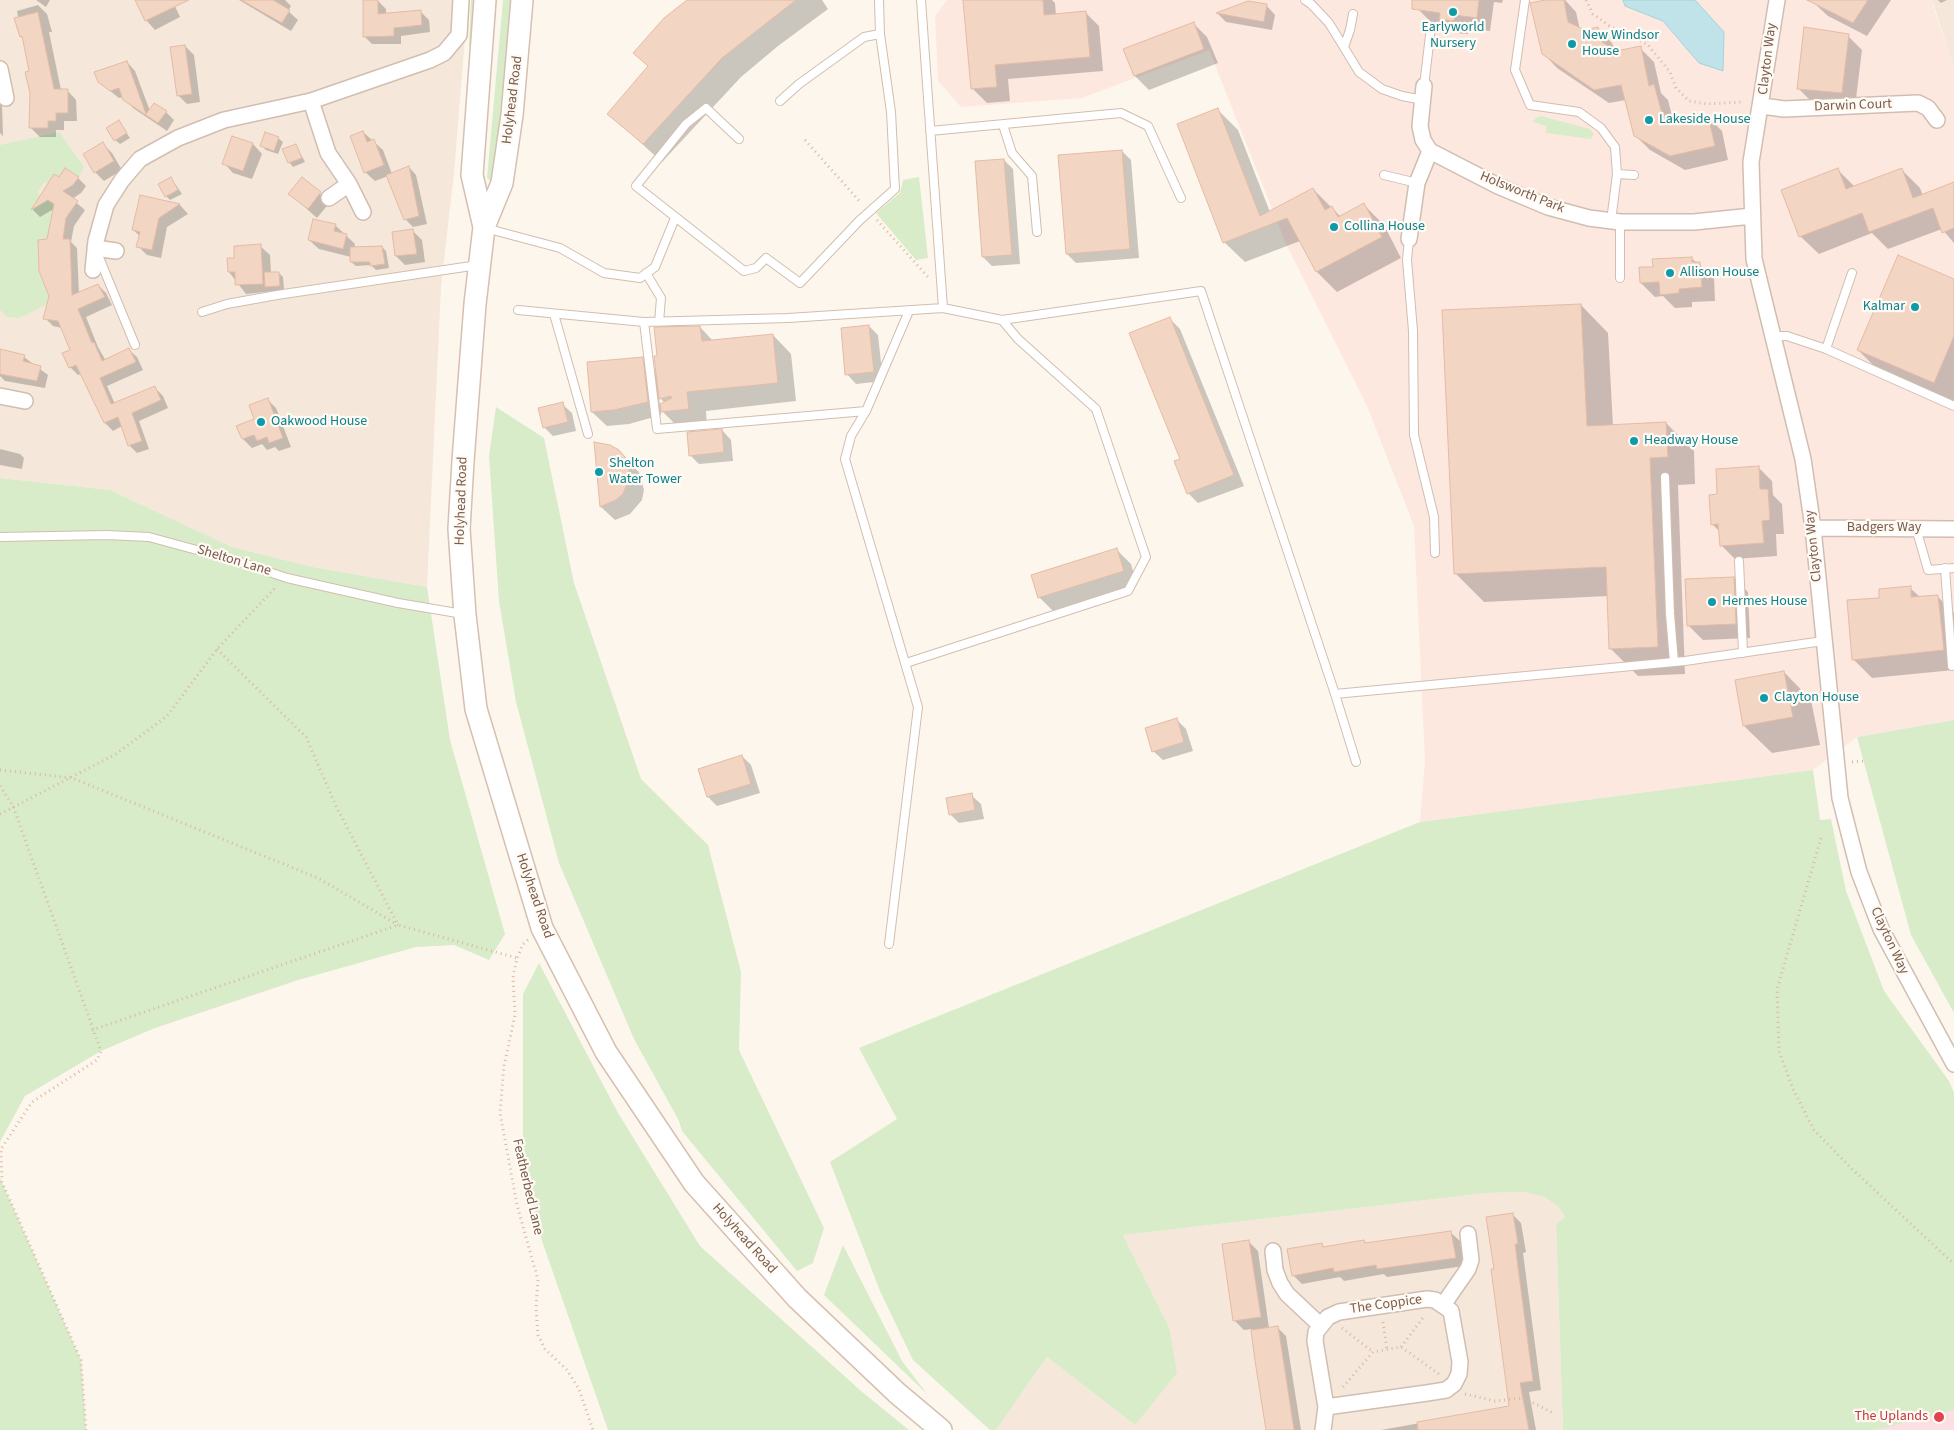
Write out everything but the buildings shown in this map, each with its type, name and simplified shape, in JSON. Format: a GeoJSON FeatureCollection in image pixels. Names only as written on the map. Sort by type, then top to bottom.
{"type":"FeatureCollection","features":[{"type":"Feature","properties":{"kind":"main road","name":"Holyhead Road"},"geometry":{"type":"LineString","coordinates":[[484,227],[472,175],[485,0]]}},
{"type":"Feature","properties":{"kind":"main road","name":"Holyhead Road"},"geometry":{"type":"LineString","coordinates":[[522,0],[512,115],[502,183],[484,227],[459,529],[465,615],[476,709],[542,928],[606,1052],[694,1183],[797,1298],[897,1393],[941,1430]]}},
{"type":"Feature","properties":{"kind":"street"},"geometry":{"type":"LineString","coordinates":[[93,270],[99,224],[106,205],[122,180],[140,158],[178,138],[224,120],[312,100],[430,60],[444,53],[459,35],[461,0]]}},
{"type":"Feature","properties":{"kind":"street","name":"Clayton Way"},"geometry":{"type":"LineString","coordinates":[[1774,3],[1762,106],[1751,162],[1754,259],[1772,336],[1787,387],[1803,459],[1814,528],[1823,641],[1840,798],[1858,872],[1881,929],[1954,1064]]}},
{"type":"Feature","properties":{"kind":"street"},"geometry":{"type":"LineString","coordinates":[[0,69],[6,98]]}},
{"type":"Feature","properties":{"kind":"street"},"geometry":{"type":"LineString","coordinates":[[1409,239],[1417,183],[1430,151],[1423,140],[1420,126],[1423,93]]}},
{"type":"Feature","properties":{"kind":"street","name":"Darwin Court"},"geometry":{"type":"LineString","coordinates":[[1762,106],[1784,109],[1920,99],[1937,120]]}},
{"type":"Feature","properties":{"kind":"street"},"geometry":{"type":"LineString","coordinates":[[312,100],[328,153],[349,184],[363,212]]}},
{"type":"Feature","properties":{"kind":"street","name":"Holsworth Park"},"geometry":{"type":"LineString","coordinates":[[1430,151],[1498,186],[1548,207],[1615,221],[1694,222],[1752,216]]}},
{"type":"Feature","properties":{"kind":"street"},"geometry":{"type":"LineString","coordinates":[[329,198],[349,184]]}},
{"type":"Feature","properties":{"kind":"street"},"geometry":{"type":"LineString","coordinates":[[95,248],[116,251]]}},
{"type":"Feature","properties":{"kind":"street"},"geometry":{"type":"LineString","coordinates":[[0,396],[25,401]]}},
{"type":"Feature","properties":{"kind":"street","name":"Badgers Way"},"geometry":{"type":"LineString","coordinates":[[1814,528],[1954,529]]}},
{"type":"Feature","properties":{"kind":"street"},"geometry":{"type":"LineString","coordinates":[[1439,1303],[1468,1269],[1472,1260],[1468,1234]]}},
{"type":"Feature","properties":{"kind":"street"},"geometry":{"type":"LineString","coordinates":[[1273,1251],[1275,1270],[1287,1294],[1324,1321],[1316,1332],[1326,1407],[1323,1430]]}},
{"type":"Feature","properties":{"kind":"street","name":"The Coppice"},"geometry":{"type":"LineString","coordinates":[[1324,1321],[1339,1312],[1380,1304],[1412,1300],[1439,1303],[1451,1311],[1460,1362],[1459,1374],[1454,1384],[1446,1390],[1326,1407]]}},
{"type":"Feature","properties":{"kind":"lane"},"geometry":{"type":"LineString","coordinates":[[739,139],[706,108],[686,124],[636,186],[744,270],[756,268],[766,258],[800,284],[854,227],[895,188],[891,112],[880,34],[879,0]]}},
{"type":"Feature","properties":{"kind":"lane"},"geometry":{"type":"LineString","coordinates":[[921,0],[943,308]]}},
{"type":"Feature","properties":{"kind":"lane"},"geometry":{"type":"LineString","coordinates":[[1525,0],[1515,70],[1530,104],[1578,112],[1601,128],[1615,147],[1617,174],[1615,221],[1620,278]]}},
{"type":"Feature","properties":{"kind":"lane"},"geometry":{"type":"LineString","coordinates":[[1310,1],[1329,23],[1359,72],[1373,83],[1402,96],[1423,93],[1431,27]]}},
{"type":"Feature","properties":{"kind":"lane"},"geometry":{"type":"LineString","coordinates":[[1344,47],[1354,14]]}},
{"type":"Feature","properties":{"kind":"lane"},"geometry":{"type":"LineString","coordinates":[[780,101],[799,84],[864,37],[880,34]]}},
{"type":"Feature","properties":{"kind":"lane"},"geometry":{"type":"LineString","coordinates":[[930,131],[1121,113],[1148,126],[1181,198]]}},
{"type":"Feature","properties":{"kind":"lane"},"geometry":{"type":"LineString","coordinates":[[1002,125],[1012,153],[1032,176],[1037,232]]}},
{"type":"Feature","properties":{"kind":"lane"},"geometry":{"type":"LineString","coordinates":[[1617,174],[1634,175]]}},
{"type":"Feature","properties":{"kind":"lane"},"geometry":{"type":"LineString","coordinates":[[1384,175],[1417,183]]}},
{"type":"Feature","properties":{"kind":"lane"},"geometry":{"type":"LineString","coordinates":[[484,227],[560,248],[604,273],[640,278],[655,267],[675,218]]}},
{"type":"Feature","properties":{"kind":"lane"},"geometry":{"type":"LineString","coordinates":[[1409,239],[1407,260],[1413,331],[1414,435],[1434,517],[1435,552]]}},
{"type":"Feature","properties":{"kind":"lane"},"geometry":{"type":"LineString","coordinates":[[95,248],[135,344]]}},
{"type":"Feature","properties":{"kind":"lane"},"geometry":{"type":"LineString","coordinates":[[202,312],[227,304],[277,295],[480,264]]}},
{"type":"Feature","properties":{"kind":"lane"},"geometry":{"type":"LineString","coordinates":[[646,273],[661,298],[660,322]]}},
{"type":"Feature","properties":{"kind":"lane"},"geometry":{"type":"LineString","coordinates":[[1826,349],[1852,273]]}},
{"type":"Feature","properties":{"kind":"lane"},"geometry":{"type":"LineString","coordinates":[[518,310],[660,322],[788,318],[943,308],[1002,320],[1201,291],[1356,762]]}},
{"type":"Feature","properties":{"kind":"lane"},"geometry":{"type":"LineString","coordinates":[[889,944],[918,707],[845,459],[851,436],[866,411],[909,311]]}},
{"type":"Feature","properties":{"kind":"lane"},"geometry":{"type":"LineString","coordinates":[[554,314],[588,434]]}},
{"type":"Feature","properties":{"kind":"lane"},"geometry":{"type":"LineString","coordinates":[[906,663],[1128,591],[1146,557],[1096,409],[1018,339],[1002,320]]}},
{"type":"Feature","properties":{"kind":"lane"},"geometry":{"type":"LineString","coordinates":[[644,322],[657,429],[866,411]]}},
{"type":"Feature","properties":{"kind":"lane"},"geometry":{"type":"LineString","coordinates":[[1772,336],[1787,336],[1826,349],[1954,406]]}},
{"type":"Feature","properties":{"kind":"lane"},"geometry":{"type":"LineString","coordinates":[[1665,476],[1670,614],[1674,662]]}},
{"type":"Feature","properties":{"kind":"lane"},"geometry":{"type":"LineString","coordinates":[[1916,528],[1928,570],[1954,568]]}},
{"type":"Feature","properties":{"kind":"lane","name":"Shelton Lane"},"geometry":{"type":"LineString","coordinates":[[0,537],[107,534],[149,537],[237,561],[287,578],[398,603],[465,615]]}},
{"type":"Feature","properties":{"kind":"lane"},"geometry":{"type":"LineString","coordinates":[[1739,561],[1743,653]]}},
{"type":"Feature","properties":{"kind":"lane"},"geometry":{"type":"LineString","coordinates":[[1945,568],[1952,666]]}},
{"type":"Feature","properties":{"kind":"lane"},"geometry":{"type":"LineString","coordinates":[[1335,694],[1685,662],[1823,641]]}},
{"type":"Feature","properties":{"kind":"path"},"geometry":{"type":"LineString","coordinates":[[1586,0],[1593,14],[1611,27],[1647,44],[1670,72],[1676,88],[1689,101],[1707,104],[1740,102]]}},
{"type":"Feature","properties":{"kind":"path"},"geometry":{"type":"LineString","coordinates":[[0,814],[12,806],[72,778],[116,754],[167,716],[217,649],[272,590],[287,578]]}},
{"type":"Feature","properties":{"kind":"path"},"geometry":{"type":"LineString","coordinates":[[217,649],[306,737],[336,806],[398,925]]}},
{"type":"Feature","properties":{"kind":"path"},"geometry":{"type":"LineString","coordinates":[[0,770],[72,778],[318,878],[398,925],[517,958]]}},
{"type":"Feature","properties":{"kind":"path"},"geometry":{"type":"LineString","coordinates":[[0,786],[12,806],[101,1051],[97,1060],[32,1102],[1,1149],[2,1182],[80,1360],[86,1430]]}},
{"type":"Feature","properties":{"kind":"path"},"geometry":{"type":"LineString","coordinates":[[1821,838],[1777,989],[1779,1051],[1794,1089],[1814,1130],[1852,1170],[1954,1264]]}},
{"type":"Feature","properties":{"kind":"path"},"geometry":{"type":"LineString","coordinates":[[92,1030],[398,925]]}},
{"type":"Feature","properties":{"kind":"path","name":"Featherbed Lane"},"geometry":{"type":"LineString","coordinates":[[531,937],[523,944],[517,958],[513,977],[514,1015],[504,1066],[500,1114],[517,1205],[538,1280],[536,1308],[538,1335],[545,1349],[566,1370],[579,1389],[592,1430]]}},
{"type":"Feature","properties":{"kind":"path"},"geometry":{"type":"LineString","coordinates":[[1401,1347],[1439,1303]]}},
{"type":"Feature","properties":{"kind":"path"},"geometry":{"type":"LineString","coordinates":[[1380,1304],[1388,1350]]}},
{"type":"Feature","properties":{"kind":"path"},"geometry":{"type":"LineString","coordinates":[[1324,1321],[1373,1352]]}},
{"type":"Feature","properties":{"kind":"shaded area"},"geometry":{"type":"Polygon","coordinates":[[[0,0],[464,0],[467,13],[454,173],[441,287],[427,587],[313,567],[232,547],[110,490],[0,478],[0,0]]]}},
{"type":"Feature","properties":{"kind":"shaded area"},"geometry":{"type":"Polygon","coordinates":[[[947,0],[1931,0],[1954,68],[1954,720],[1857,737],[1813,770],[1420,822],[1425,761],[1414,526],[1367,406],[1286,244],[1209,50],[1082,98],[961,107],[938,81],[935,16],[947,0]]]}},
{"type":"Feature","properties":{"kind":"shaded area"},"geometry":{"type":"Polygon","coordinates":[[[1931,0],[1954,0],[1954,68],[1934,6],[1931,0]]]}},
{"type":"Feature","properties":{"kind":"shaded area"},"geometry":{"type":"Polygon","coordinates":[[[1525,1192],[1544,1197],[1559,1207],[1565,1217],[1556,1224],[1563,1430],[996,1430],[1047,1357],[1135,1425],[1169,1327],[1123,1235],[1487,1193],[1525,1192]]]}},
{"type":"Feature","properties":{"kind":"shaded area","name":"The Uplands"},"geometry":{"type":"Polygon","coordinates":[[[1954,1410],[1954,1430],[1876,1430],[1892,1425],[1954,1410]]]}},
{"type":"Feature","properties":{"kind":"green space"},"geometry":{"type":"Polygon","coordinates":[[[471,0],[477,0],[476,54],[469,46],[471,0]]]}},
{"type":"Feature","properties":{"kind":"green space"},"geometry":{"type":"Polygon","coordinates":[[[503,0],[513,0],[505,109],[493,183],[487,178],[503,0]]]}},
{"type":"Feature","properties":{"kind":"green space"},"geometry":{"type":"Polygon","coordinates":[[[1541,116],[1590,129],[1594,134],[1591,139],[1546,133],[1546,126],[1533,122],[1541,116]]]}},
{"type":"Feature","properties":{"kind":"green space"},"geometry":{"type":"Polygon","coordinates":[[[59,132],[84,167],[79,177],[65,168],[59,177],[48,184],[44,182],[37,193],[69,214],[67,217],[52,215],[50,239],[38,240],[38,251],[43,251],[38,260],[39,274],[54,273],[52,302],[19,318],[7,317],[0,310],[0,145],[59,132]]]}},
{"type":"Feature","properties":{"kind":"green space"},"geometry":{"type":"Polygon","coordinates":[[[919,177],[928,258],[916,260],[876,213],[900,193],[903,180],[919,177]]]}},
{"type":"Feature","properties":{"kind":"green space"},"geometry":{"type":"Polygon","coordinates":[[[496,407],[544,438],[574,583],[641,779],[708,845],[741,972],[739,1050],[824,1228],[813,1263],[797,1271],[682,1131],[679,1121],[634,1039],[559,863],[516,702],[499,601],[489,456],[496,407]]]}},
{"type":"Feature","properties":{"kind":"green space"},"geometry":{"type":"Polygon","coordinates":[[[0,478],[110,490],[232,547],[313,567],[427,587],[450,740],[505,934],[489,960],[454,945],[416,947],[298,980],[155,1028],[101,1051],[25,1096],[0,1142],[0,478]]]}},
{"type":"Feature","properties":{"kind":"green space"},"geometry":{"type":"Polygon","coordinates":[[[1954,720],[1954,1013],[1911,935],[1857,737],[1954,720]]]}},
{"type":"Feature","properties":{"kind":"green space"},"geometry":{"type":"Polygon","coordinates":[[[1813,770],[1820,820],[1831,819],[1846,891],[1884,991],[1949,1081],[1954,1093],[1954,1410],[1876,1430],[1563,1430],[1556,1224],[1565,1217],[1559,1207],[1544,1197],[1525,1192],[1487,1193],[1123,1235],[1169,1327],[1177,1373],[1135,1425],[1047,1357],[996,1430],[990,1430],[913,1360],[880,1291],[830,1162],[897,1119],[859,1048],[1420,822],[1813,770]]]}},
{"type":"Feature","properties":{"kind":"green space"},"geometry":{"type":"Polygon","coordinates":[[[539,963],[618,1113],[700,1246],[861,1391],[909,1430],[608,1430],[542,1241],[523,1167],[523,994],[539,963]]]}},
{"type":"Feature","properties":{"kind":"green space"},"geometry":{"type":"Polygon","coordinates":[[[0,1178],[81,1360],[86,1430],[0,1430],[0,1178]]]}},
{"type":"Feature","properties":{"kind":"green space"},"geometry":{"type":"Polygon","coordinates":[[[843,1245],[902,1361],[927,1394],[824,1295],[843,1245]]]}},
{"type":"Feature","properties":{"kind":"water"},"geometry":{"type":"Polygon","coordinates":[[[1623,0],[1695,0],[1724,32],[1723,71],[1699,63],[1663,21],[1625,6],[1623,0]]]}},
{"type":"Feature","properties":{"kind":"place","name":"Earlyworld Nursery"},"geometry":{"type":"Point","coordinates":[1453,12]}},
{"type":"Feature","properties":{"kind":"place","name":"New Windsor House"},"geometry":{"type":"Point","coordinates":[1572,44]}},
{"type":"Feature","properties":{"kind":"place","name":"Lakeside House"},"geometry":{"type":"Point","coordinates":[1649,120]}},
{"type":"Feature","properties":{"kind":"place","name":"Collina House"},"geometry":{"type":"Point","coordinates":[1334,227]}},
{"type":"Feature","properties":{"kind":"place","name":"Allison House"},"geometry":{"type":"Point","coordinates":[1670,273]}},
{"type":"Feature","properties":{"kind":"place","name":"Kalmar"},"geometry":{"type":"Point","coordinates":[1915,307]}},
{"type":"Feature","properties":{"kind":"place","name":"Oakwood House"},"geometry":{"type":"Point","coordinates":[261,422]}},
{"type":"Feature","properties":{"kind":"place","name":"Headway House"},"geometry":{"type":"Point","coordinates":[1634,441]}},
{"type":"Feature","properties":{"kind":"place","name":"Shelton Water Tower"},"geometry":{"type":"Point","coordinates":[599,472]}},
{"type":"Feature","properties":{"kind":"place","name":"Hermes House"},"geometry":{"type":"Point","coordinates":[1712,602]}},
{"type":"Feature","properties":{"kind":"place","name":"Clayton House"},"geometry":{"type":"Point","coordinates":[1764,698]}},
{"type":"Feature","properties":{"kind":"place","name":"The Uplands"},"geometry":{"type":"Point","coordinates":[1939,1417]}}]}
